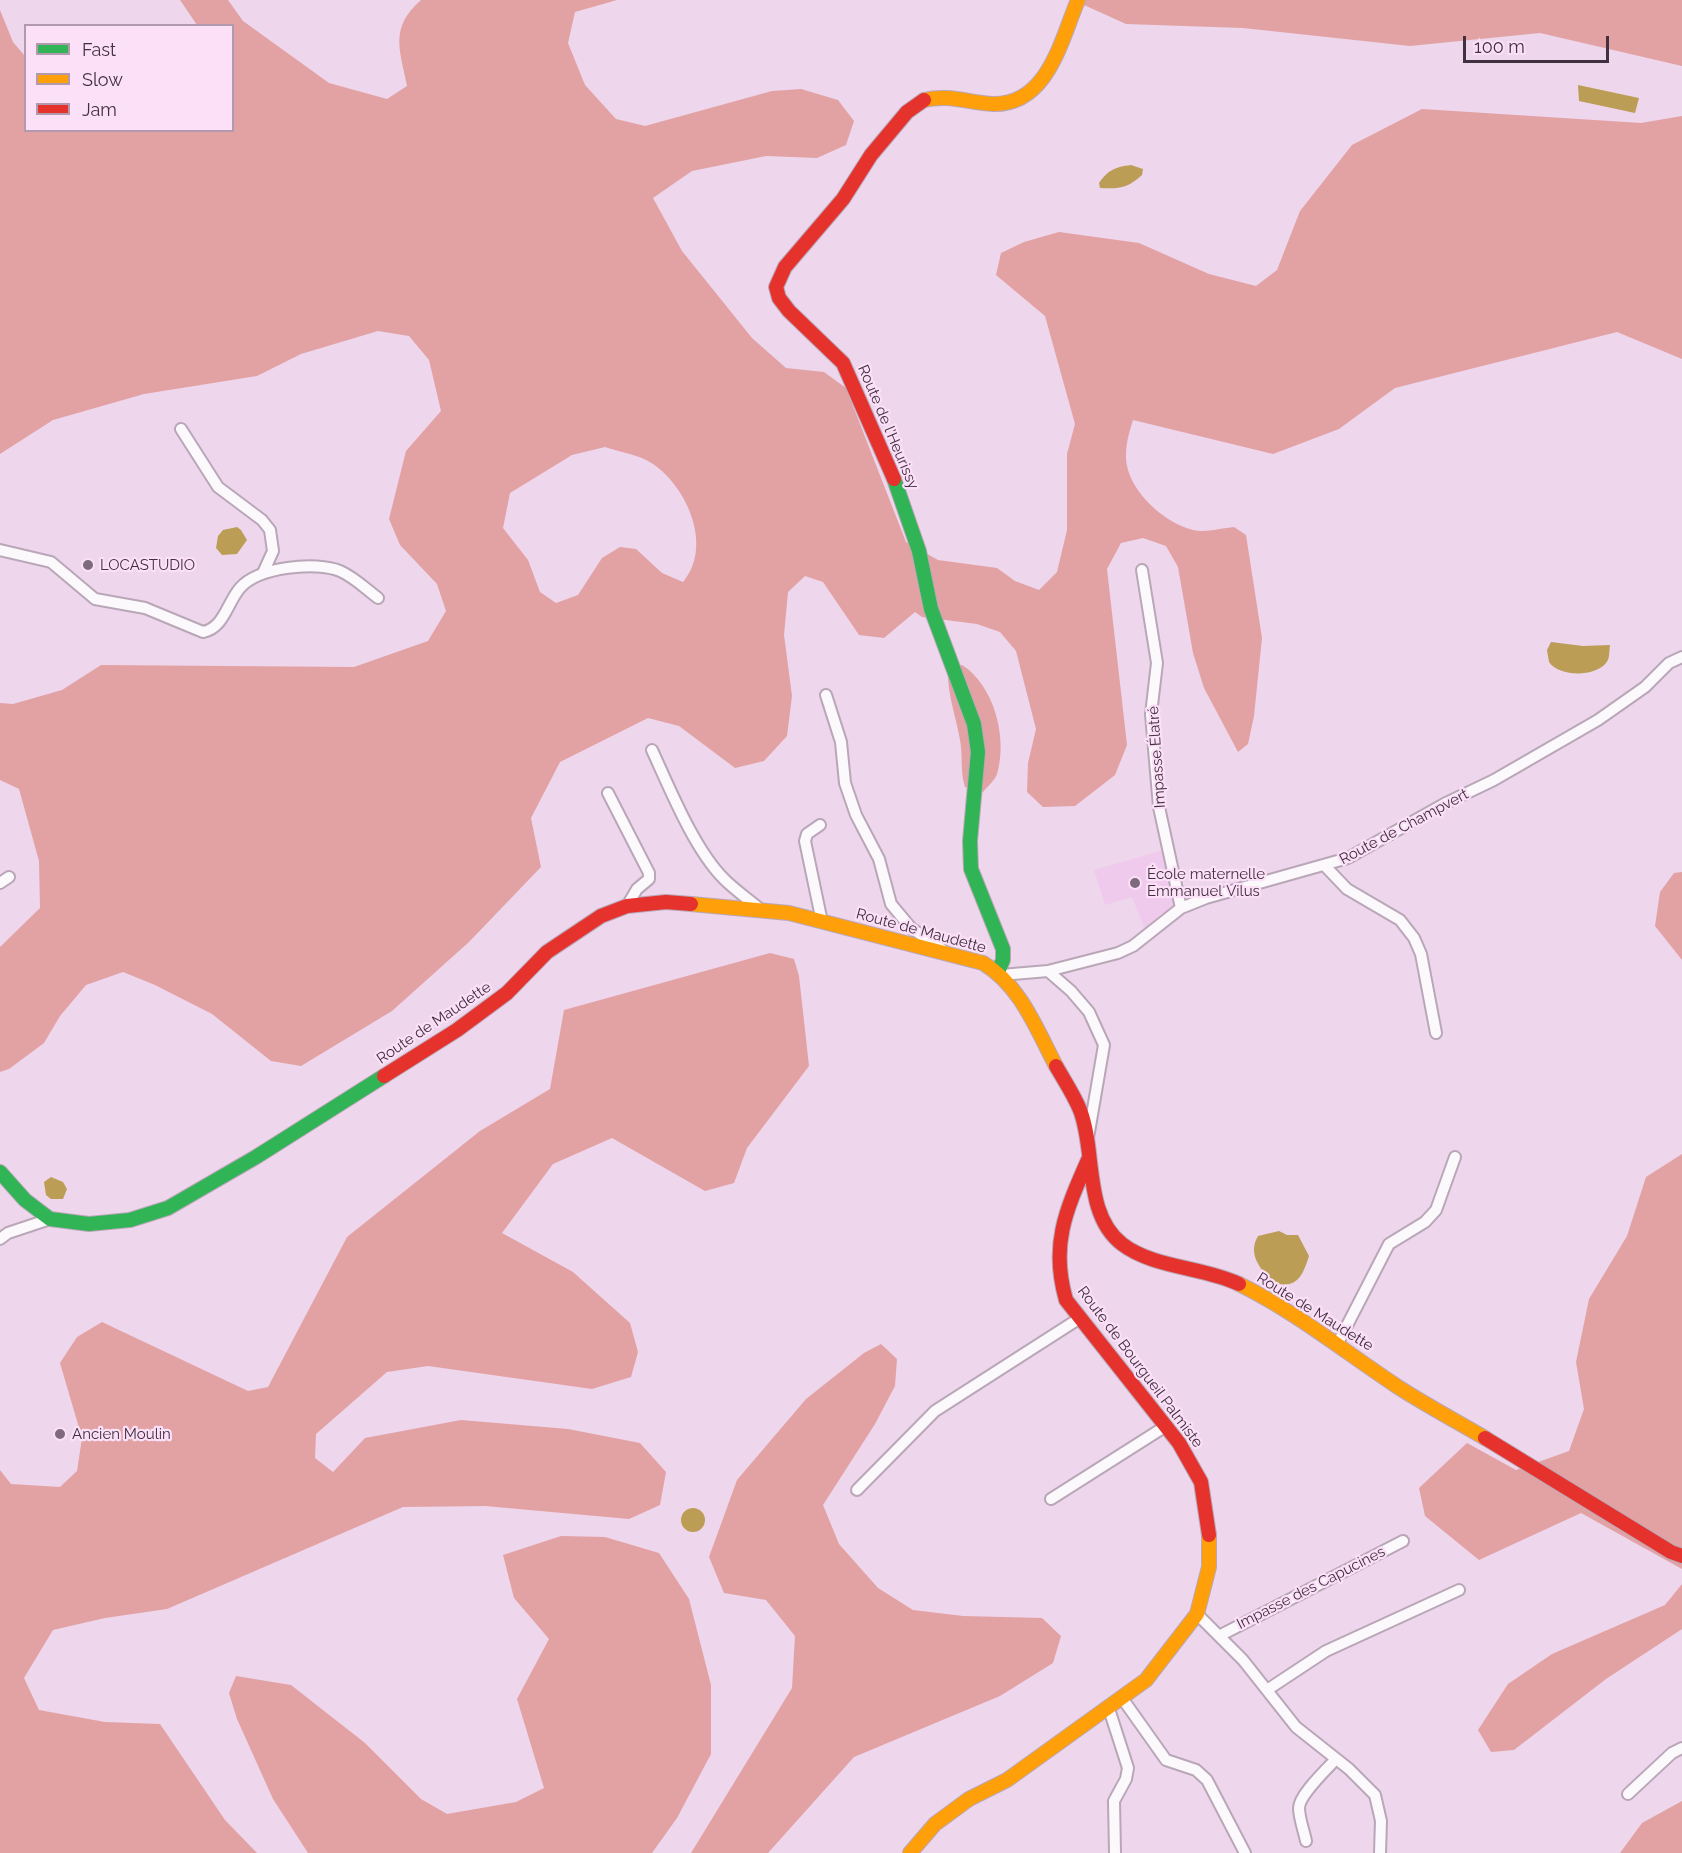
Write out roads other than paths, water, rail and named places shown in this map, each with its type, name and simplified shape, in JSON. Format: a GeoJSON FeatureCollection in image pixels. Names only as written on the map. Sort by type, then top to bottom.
{"type":"FeatureCollection","features":[{"type":"Feature","properties":{"kind":"street","name":"Route de l'Heurissy"},"geometry":{"type":"LineString","coordinates":[[1000,974],[1003,949],[971,869],[970,841],[978,752],[974,724],[931,609],[920,551],[892,475],[843,363],[789,311],[779,298],[776,288],[785,267],[843,199],[871,154],[907,112],[922,101],[941,96],[994,104],[1013,101],[1035,91],[1044,80],[1078,0]]}},
{"type":"Feature","properties":{"kind":"street"},"geometry":{"type":"LineString","coordinates":[[181,429],[218,487],[261,520],[270,531],[273,551],[263,573]]}},
{"type":"Feature","properties":{"kind":"street"},"geometry":{"type":"LineString","coordinates":[[0,550],[51,562],[95,599],[146,608],[203,632],[216,627],[239,589],[248,580],[263,573],[300,566],[329,568],[350,576],[378,598]]}},
{"type":"Feature","properties":{"kind":"street","name":"Impasse Élatré"},"geometry":{"type":"LineString","coordinates":[[1142,570],[1157,663],[1151,714],[1159,807],[1181,908]]}},
{"type":"Feature","properties":{"kind":"street","name":"Route de Champvert"},"geometry":{"type":"LineString","coordinates":[[1000,974],[1048,971],[1118,953],[1133,946],[1181,908],[1206,898],[1326,867],[1348,858],[1558,744],[1625,703],[1669,663],[1682,657]]}},
{"type":"Feature","properties":{"kind":"street"},"geometry":{"type":"LineString","coordinates":[[826,695],[841,742],[844,783],[856,815],[879,859],[891,904],[911,928],[946,952]]}},
{"type":"Feature","properties":{"kind":"street"},"geometry":{"type":"LineString","coordinates":[[652,750],[690,828],[715,868],[723,878],[760,909]]}},
{"type":"Feature","properties":{"kind":"street"},"geometry":{"type":"LineString","coordinates":[[608,793],[649,873],[649,879],[637,890],[627,906]]}},
{"type":"Feature","properties":{"kind":"street"},"geometry":{"type":"LineString","coordinates":[[820,825],[807,834],[805,841],[822,922]]}},
{"type":"Feature","properties":{"kind":"street"},"geometry":{"type":"LineString","coordinates":[[1326,867],[1347,889],[1400,920],[1414,938],[1421,954],[1436,1033]]}},
{"type":"Feature","properties":{"kind":"street","name":"Route de Maudette"},"geometry":{"type":"LineString","coordinates":[[0,1172],[25,1200],[50,1219],[89,1224],[130,1220],[168,1208],[256,1157],[457,1030],[507,993],[547,952],[602,916],[627,906],[666,902],[760,909],[822,922],[875,937],[946,952],[983,963],[1000,974],[1017,993],[1081,1111],[1088,1138],[1088,1160],[1102,1217],[1113,1236],[1122,1244],[1155,1259],[1232,1281],[1269,1299],[1338,1342],[1398,1387],[1539,1469],[1671,1552],[1682,1556]]}},
{"type":"Feature","properties":{"kind":"street"},"geometry":{"type":"LineString","coordinates":[[1048,971],[1071,991],[1089,1012],[1104,1045],[1088,1138]]}},
{"type":"Feature","properties":{"kind":"street"},"geometry":{"type":"LineString","coordinates":[[1338,1342],[1389,1244],[1425,1222],[1436,1210],[1455,1157]]}},
{"type":"Feature","properties":{"kind":"street","name":"Route de Bourgueil Palmiste"},"geometry":{"type":"LineString","coordinates":[[910,1853],[934,1824],[969,1799],[1007,1780],[1109,1708],[1155,1671],[1197,1614],[1209,1567],[1208,1513],[1201,1482],[1166,1426],[1066,1300],[1056,1265],[1058,1244],[1065,1216],[1088,1160]]}},
{"type":"Feature","properties":{"kind":"street"},"geometry":{"type":"LineString","coordinates":[[0,1239],[8,1233],[50,1219]]}},
{"type":"Feature","properties":{"kind":"street"},"geometry":{"type":"LineString","coordinates":[[857,1490],[934,1412],[1080,1318]]}},
{"type":"Feature","properties":{"kind":"street"},"geometry":{"type":"LineString","coordinates":[[1051,1499],[1166,1426]]}},
{"type":"Feature","properties":{"kind":"street","name":"Impasse des Capucines"},"geometry":{"type":"LineString","coordinates":[[1219,1636],[1402,1541]]}},
{"type":"Feature","properties":{"kind":"street"},"geometry":{"type":"LineString","coordinates":[[1267,1690],[1326,1651],[1459,1590]]}},
{"type":"Feature","properties":{"kind":"street"},"geometry":{"type":"LineString","coordinates":[[1197,1614],[1243,1660],[1296,1727],[1336,1759],[1375,1795],[1381,1821],[1380,1853]]}},
{"type":"Feature","properties":{"kind":"street"},"geometry":{"type":"LineString","coordinates":[[1122,1698],[1166,1760],[1196,1770],[1207,1780],[1245,1853]]}},
{"type":"Feature","properties":{"kind":"street"},"geometry":{"type":"LineString","coordinates":[[1109,1708],[1128,1768],[1126,1779],[1114,1802],[1115,1853]]}},
{"type":"Feature","properties":{"kind":"street"},"geometry":{"type":"LineString","coordinates":[[1628,1794],[1672,1753],[1682,1748]]}},
{"type":"Feature","properties":{"kind":"street"},"geometry":{"type":"LineString","coordinates":[[1305,1841],[1299,1809],[1301,1802],[1317,1779],[1336,1759]]}},
{"type":"Feature","properties":{"kind":"place","name":"LOCASTUDIO"},"geometry":{"type":"Point","coordinates":[88,565]}},
{"type":"Feature","properties":{"kind":"place","name":"École maternelle Emmanuel Vilus"},"geometry":{"type":"Point","coordinates":[1135,883]}},
{"type":"Feature","properties":{"kind":"place","name":"Ancien Moulin"},"geometry":{"type":"Point","coordinates":[60,1434]}}]}
